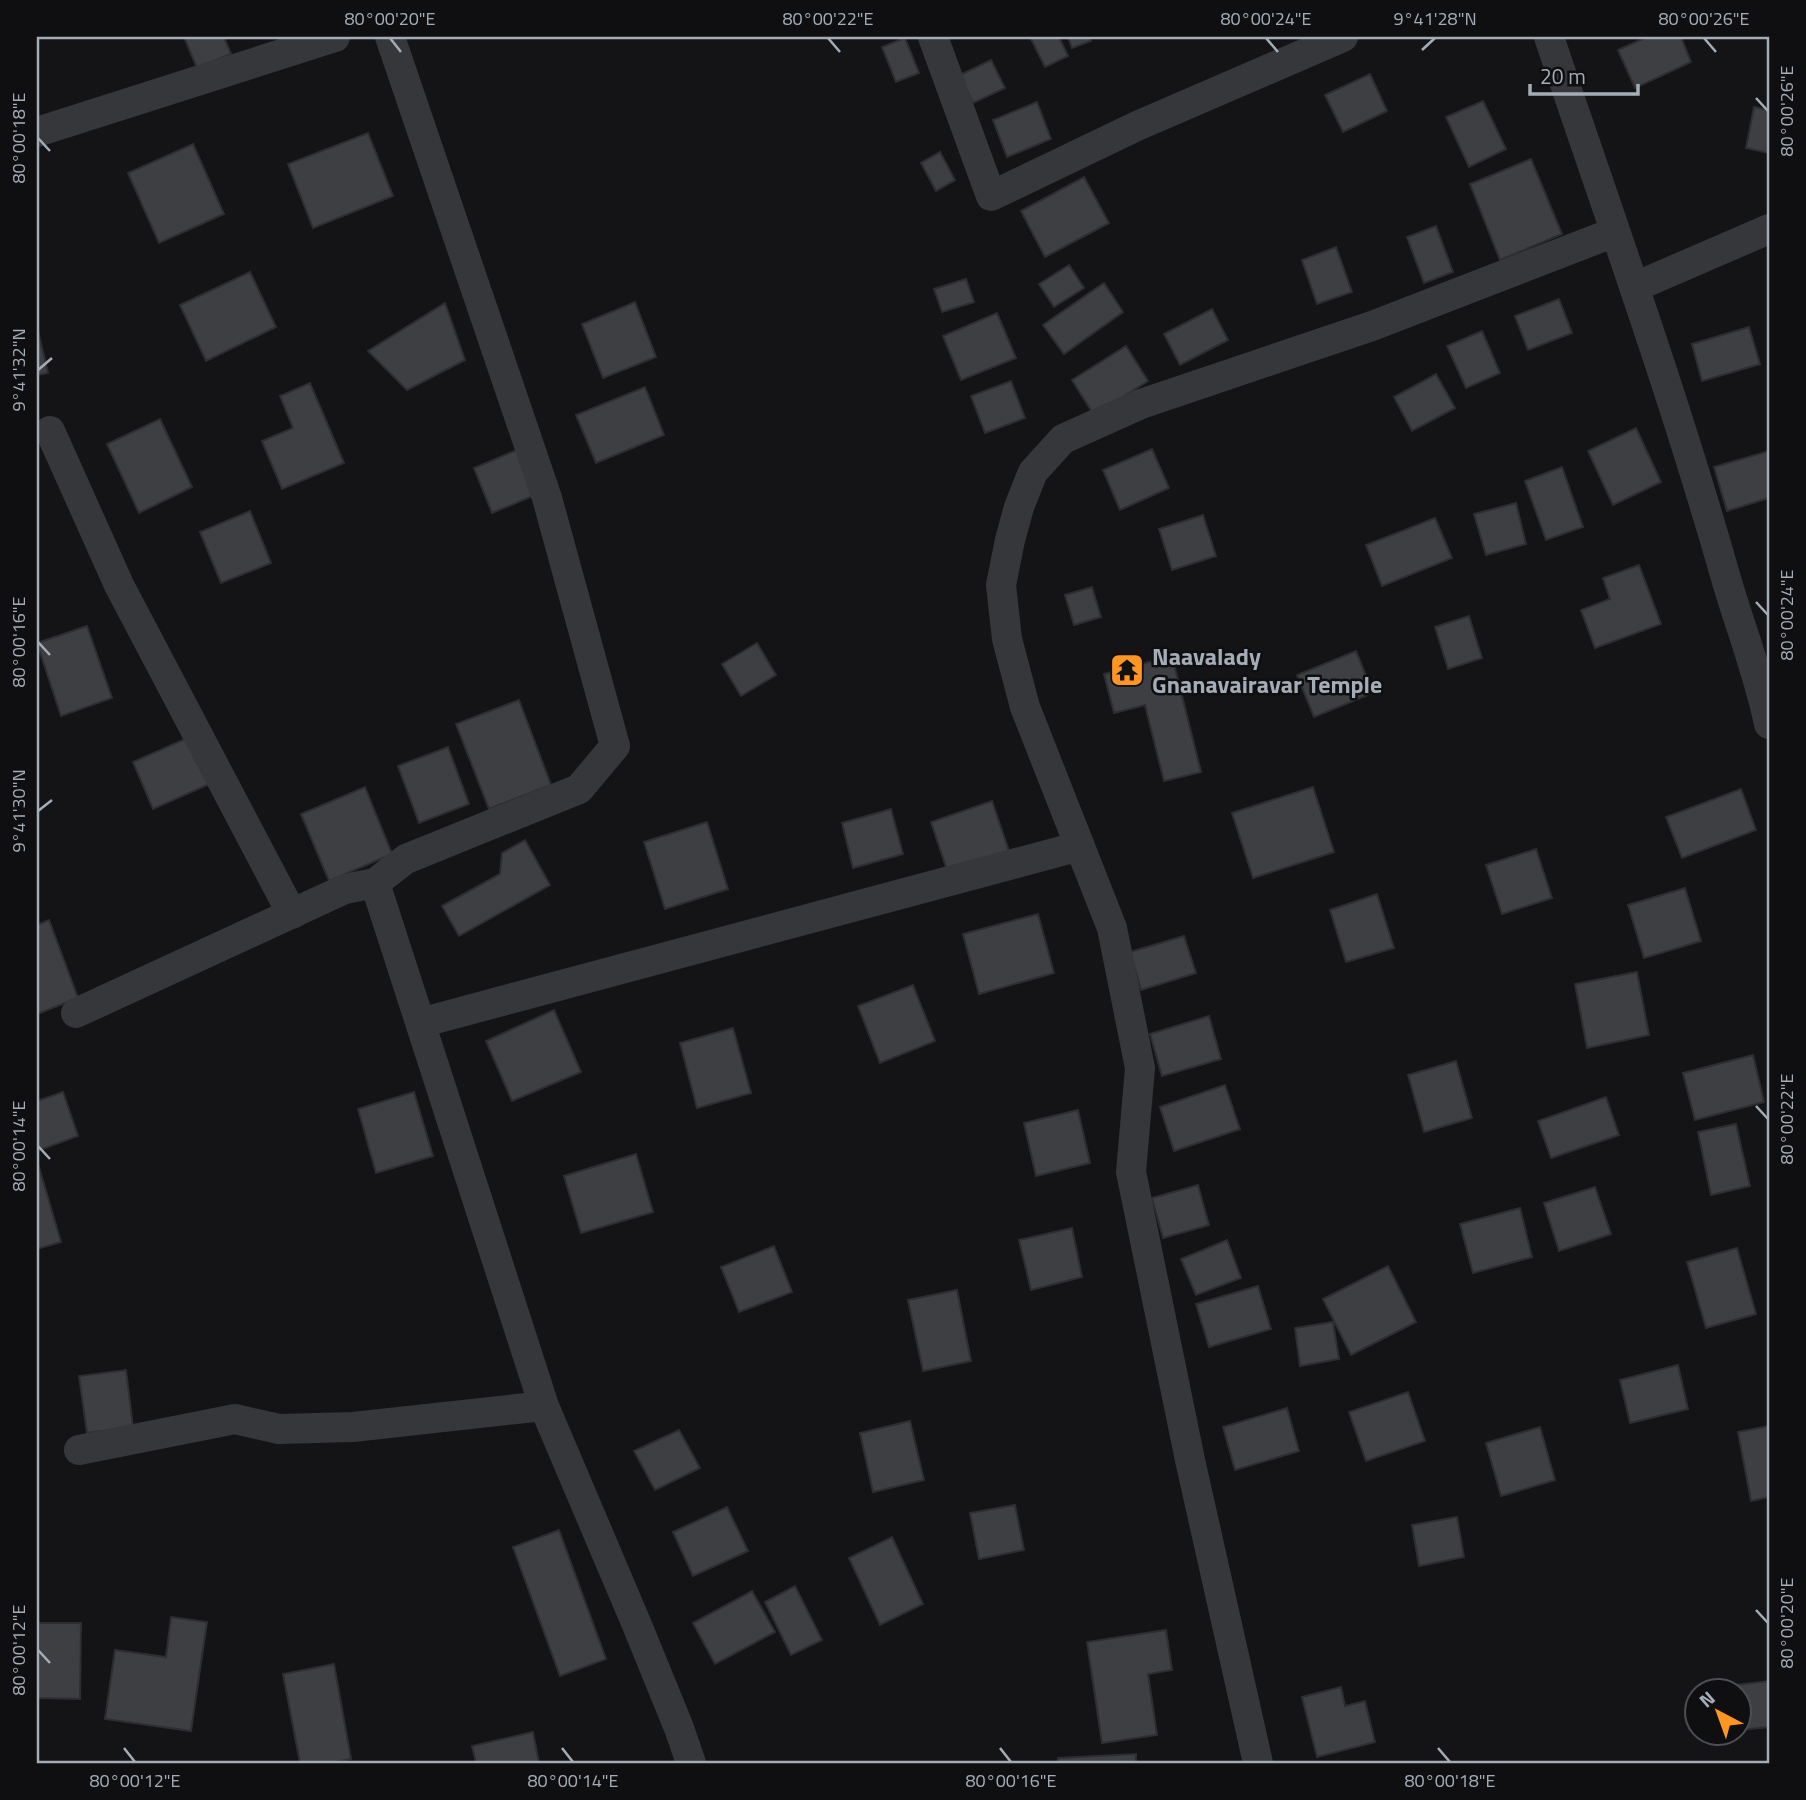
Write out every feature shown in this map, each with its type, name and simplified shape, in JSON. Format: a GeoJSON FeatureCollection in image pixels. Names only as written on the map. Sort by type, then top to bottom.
{"type":"FeatureCollection","features":[{"type":"Feature","properties":{"kind":"street"},"geometry":{"type":"LineString","coordinates":[[37,132],[335,37]]}},
{"type":"Feature","properties":{"kind":"street"},"geometry":{"type":"LineString","coordinates":[[76,1013],[345,889],[375,883],[406,859],[579,789],[615,746],[547,498],[390,37]]}},
{"type":"Feature","properties":{"kind":"street"},"geometry":{"type":"LineString","coordinates":[[933,37],[991,196],[1137,126],[1343,37]]}},
{"type":"Feature","properties":{"kind":"street"},"geometry":{"type":"LineString","coordinates":[[1549,37],[1635,287],[1763,693],[1769,724]]}},
{"type":"Feature","properties":{"kind":"street"},"geometry":{"type":"LineString","coordinates":[[1635,287],[1769,229]]}},
{"type":"Feature","properties":{"kind":"street"},"geometry":{"type":"LineString","coordinates":[[1258,1763],[1190,1460],[1131,1172],[1140,1068],[1112,928],[1025,706],[1007,639],[1001,585],[1019,507],[1033,472],[1063,439],[1141,404],[1372,326],[1615,232]]}},
{"type":"Feature","properties":{"kind":"street"},"geometry":{"type":"LineString","coordinates":[[50,431],[119,584],[292,914]]}},
{"type":"Feature","properties":{"kind":"street"},"geometry":{"type":"LineString","coordinates":[[420,1023],[1080,846]]}},
{"type":"Feature","properties":{"kind":"street"},"geometry":{"type":"LineString","coordinates":[[375,883],[544,1406],[637,1625],[691,1763]]}},
{"type":"Feature","properties":{"kind":"street"},"geometry":{"type":"LineString","coordinates":[[79,1450],[235,1419],[279,1429],[353,1427],[544,1406]]}},
{"type":"Feature","properties":{"kind":"building"},"geometry":{"type":"Polygon","coordinates":[[[184,37],[224,37],[231,54],[197,68],[184,37]]]}},
{"type":"Feature","properties":{"kind":"building"},"geometry":{"type":"Polygon","coordinates":[[[1030,37],[1059,37],[1068,56],[1045,67],[1030,37]]]}},
{"type":"Feature","properties":{"kind":"building"},"geometry":{"type":"Polygon","coordinates":[[[1068,37],[1089,37],[1091,41],[1072,48],[1068,37]]]}},
{"type":"Feature","properties":{"kind":"building"},"geometry":{"type":"Polygon","coordinates":[[[1647,37],[1681,37],[1691,62],[1635,88],[1618,50],[1647,37]]]}},
{"type":"Feature","properties":{"kind":"building"},"geometry":{"type":"Polygon","coordinates":[[[905,38],[919,73],[896,82],[882,47],[905,38]]]}},
{"type":"Feature","properties":{"kind":"building"},"geometry":{"type":"Polygon","coordinates":[[[991,60],[1005,88],[973,103],[960,75],[991,60]]]}},
{"type":"Feature","properties":{"kind":"building"},"geometry":{"type":"Polygon","coordinates":[[[1370,74],[1387,111],[1343,132],[1325,95],[1370,74]]]}},
{"type":"Feature","properties":{"kind":"building"},"geometry":{"type":"Polygon","coordinates":[[[1483,101],[1506,149],[1469,167],[1446,117],[1483,101]]]}},
{"type":"Feature","properties":{"kind":"building"},"geometry":{"type":"Polygon","coordinates":[[[1037,102],[1051,139],[1007,157],[993,120],[1037,102]]]}},
{"type":"Feature","properties":{"kind":"building"},"geometry":{"type":"Polygon","coordinates":[[[1754,107],[1769,110],[1769,153],[1746,148],[1754,107]]]}},
{"type":"Feature","properties":{"kind":"building"},"geometry":{"type":"Polygon","coordinates":[[[368,133],[393,196],[313,228],[288,164],[368,133]]]}},
{"type":"Feature","properties":{"kind":"building"},"geometry":{"type":"Polygon","coordinates":[[[193,144],[224,214],[159,243],[128,173],[193,144]]]}},
{"type":"Feature","properties":{"kind":"building"},"geometry":{"type":"Polygon","coordinates":[[[940,152],[955,180],[936,191],[921,163],[940,152]]]}},
{"type":"Feature","properties":{"kind":"building"},"geometry":{"type":"Polygon","coordinates":[[[1531,159],[1562,234],[1500,260],[1470,184],[1531,159]]]}},
{"type":"Feature","properties":{"kind":"building"},"geometry":{"type":"Polygon","coordinates":[[[1084,177],[1109,223],[1045,257],[1021,211],[1084,177]]]}},
{"type":"Feature","properties":{"kind":"building"},"geometry":{"type":"Polygon","coordinates":[[[1436,226],[1453,272],[1424,283],[1407,237],[1436,226]]]}},
{"type":"Feature","properties":{"kind":"building"},"geometry":{"type":"Polygon","coordinates":[[[1336,247],[1352,292],[1317,304],[1302,260],[1336,247]]]}},
{"type":"Feature","properties":{"kind":"building"},"geometry":{"type":"Polygon","coordinates":[[[1069,265],[1084,288],[1054,307],[1039,284],[1069,265]]]}},
{"type":"Feature","properties":{"kind":"building"},"geometry":{"type":"Polygon","coordinates":[[[250,272],[276,327],[206,361],[180,305],[250,272]]]}},
{"type":"Feature","properties":{"kind":"building"},"geometry":{"type":"Polygon","coordinates":[[[966,279],[974,302],[942,312],[934,289],[966,279]]]}},
{"type":"Feature","properties":{"kind":"building"},"geometry":{"type":"Polygon","coordinates":[[[1104,283],[1123,312],[1064,354],[1043,325],[1104,283]]]}},
{"type":"Feature","properties":{"kind":"building"},"geometry":{"type":"Polygon","coordinates":[[[1559,299],[1572,333],[1528,350],[1515,316],[1559,299]]]}},
{"type":"Feature","properties":{"kind":"building"},"geometry":{"type":"Polygon","coordinates":[[[635,302],[656,357],[603,378],[582,324],[635,302]]]}},
{"type":"Feature","properties":{"kind":"building"},"geometry":{"type":"Polygon","coordinates":[[[445,303],[465,360],[407,390],[368,351],[445,303]]]}},
{"type":"Feature","properties":{"kind":"building"},"geometry":{"type":"Polygon","coordinates":[[[1212,309],[1228,340],[1180,365],[1164,334],[1212,309]]]}},
{"type":"Feature","properties":{"kind":"building"},"geometry":{"type":"Polygon","coordinates":[[[997,313],[1016,358],[961,380],[943,336],[997,313]]]}},
{"type":"Feature","properties":{"kind":"building"},"geometry":{"type":"Polygon","coordinates":[[[1749,327],[1760,364],[1702,381],[1692,344],[1749,327]]]}},
{"type":"Feature","properties":{"kind":"building"},"geometry":{"type":"Polygon","coordinates":[[[1482,331],[1500,373],[1466,388],[1447,346],[1482,331]]]}},
{"type":"Feature","properties":{"kind":"building"},"geometry":{"type":"Polygon","coordinates":[[[37,332],[48,373],[37,375],[37,332]]]}},
{"type":"Feature","properties":{"kind":"building"},"geometry":{"type":"Polygon","coordinates":[[[1126,346],[1148,381],[1094,415],[1072,380],[1126,346]]]}},
{"type":"Feature","properties":{"kind":"building"},"geometry":{"type":"Polygon","coordinates":[[[1436,374],[1455,408],[1412,431],[1394,397],[1436,374]]]}},
{"type":"Feature","properties":{"kind":"building"},"geometry":{"type":"Polygon","coordinates":[[[1011,381],[1025,418],[985,433],[971,396],[1011,381]]]}},
{"type":"Feature","properties":{"kind":"building"},"geometry":{"type":"Polygon","coordinates":[[[310,383],[344,463],[282,489],[262,441],[293,428],[280,396],[310,383]]]}},
{"type":"Feature","properties":{"kind":"building"},"geometry":{"type":"Polygon","coordinates":[[[645,387],[664,435],[596,463],[576,415],[645,387]]]}},
{"type":"Feature","properties":{"kind":"building"},"geometry":{"type":"Polygon","coordinates":[[[160,419],[192,487],[139,513],[107,444],[160,419]]]}},
{"type":"Feature","properties":{"kind":"building"},"geometry":{"type":"Polygon","coordinates":[[[1636,428],[1661,482],[1613,505],[1588,451],[1636,428]]]}},
{"type":"Feature","properties":{"kind":"building"},"geometry":{"type":"Polygon","coordinates":[[[1152,449],[1169,488],[1120,510],[1103,470],[1152,449]]]}},
{"type":"Feature","properties":{"kind":"building"},"geometry":{"type":"Polygon","coordinates":[[[517,450],[535,495],[492,513],[474,468],[517,450]]]}},
{"type":"Feature","properties":{"kind":"building"},"geometry":{"type":"Polygon","coordinates":[[[1769,451],[1769,498],[1727,511],[1714,467],[1769,451]]]}},
{"type":"Feature","properties":{"kind":"building"},"geometry":{"type":"Polygon","coordinates":[[[1562,467],[1583,527],[1546,540],[1525,481],[1562,467]]]}},
{"type":"Feature","properties":{"kind":"building"},"geometry":{"type":"Polygon","coordinates":[[[1516,503],[1526,544],[1486,555],[1474,514],[1516,503]]]}},
{"type":"Feature","properties":{"kind":"building"},"geometry":{"type":"Polygon","coordinates":[[[250,511],[271,563],[221,583],[200,532],[250,511]]]}},
{"type":"Feature","properties":{"kind":"building"},"geometry":{"type":"Polygon","coordinates":[[[1203,515],[1216,556],[1172,570],[1159,529],[1203,515]]]}},
{"type":"Feature","properties":{"kind":"building"},"geometry":{"type":"Polygon","coordinates":[[[1435,518],[1452,558],[1382,586],[1366,545],[1435,518]]]}},
{"type":"Feature","properties":{"kind":"building"},"geometry":{"type":"Polygon","coordinates":[[[1639,565],[1661,624],[1595,648],[1581,610],[1610,599],[1603,578],[1639,565]]]}},
{"type":"Feature","properties":{"kind":"building"},"geometry":{"type":"Polygon","coordinates":[[[1092,587],[1101,617],[1074,625],[1065,595],[1092,587]]]}},
{"type":"Feature","properties":{"kind":"building"},"geometry":{"type":"Polygon","coordinates":[[[1469,616],[1482,658],[1448,669],[1435,627],[1469,616]]]}},
{"type":"Feature","properties":{"kind":"building"},"geometry":{"type":"Polygon","coordinates":[[[87,626],[112,698],[61,716],[37,643],[87,626]]]}},
{"type":"Feature","properties":{"kind":"building"},"geometry":{"type":"Polygon","coordinates":[[[757,643],[776,675],[741,696],[722,664],[757,643]]]}},
{"type":"Feature","properties":{"kind":"building"},"geometry":{"type":"Polygon","coordinates":[[[1356,651],[1373,693],[1314,717],[1297,675],[1356,651]]]}},
{"type":"Feature","properties":{"kind":"building"},"geometry":{"type":"Polygon","coordinates":[[[1172,656],[1201,772],[1164,781],[1145,705],[1114,713],[1104,674],[1172,656]]]}},
{"type":"Feature","properties":{"kind":"building"},"geometry":{"type":"Polygon","coordinates":[[[519,700],[551,785],[489,809],[456,724],[519,700]]]}},
{"type":"Feature","properties":{"kind":"building"},"geometry":{"type":"Polygon","coordinates":[[[194,735],[214,782],[153,809],[133,762],[194,735]]]}},
{"type":"Feature","properties":{"kind":"building"},"geometry":{"type":"Polygon","coordinates":[[[448,747],[469,804],[419,823],[398,766],[448,747]]]}},
{"type":"Feature","properties":{"kind":"building"},"geometry":{"type":"Polygon","coordinates":[[[365,787],[392,854],[329,881],[301,814],[365,787]]]}},
{"type":"Feature","properties":{"kind":"building"},"geometry":{"type":"Polygon","coordinates":[[[1313,787],[1334,852],[1253,878],[1232,813],[1313,787]]]}},
{"type":"Feature","properties":{"kind":"building"},"geometry":{"type":"Polygon","coordinates":[[[1741,789],[1756,830],[1682,858],[1666,817],[1741,789]]]}},
{"type":"Feature","properties":{"kind":"building"},"geometry":{"type":"Polygon","coordinates":[[[992,801],[1011,857],[950,879],[931,822],[992,801]]]}},
{"type":"Feature","properties":{"kind":"building"},"geometry":{"type":"Polygon","coordinates":[[[891,809],[903,854],[853,868],[842,823],[891,809]]]}},
{"type":"Feature","properties":{"kind":"building"},"geometry":{"type":"Polygon","coordinates":[[[707,822],[728,889],[665,909],[644,842],[707,822]]]}},
{"type":"Feature","properties":{"kind":"building"},"geometry":{"type":"Polygon","coordinates":[[[525,840],[550,885],[459,936],[442,906],[500,874],[502,853],[525,840]]]}},
{"type":"Feature","properties":{"kind":"building"},"geometry":{"type":"Polygon","coordinates":[[[1536,849],[1552,898],[1502,914],[1486,865],[1536,849]]]}},
{"type":"Feature","properties":{"kind":"building"},"geometry":{"type":"Polygon","coordinates":[[[1685,888],[1701,941],[1644,958],[1628,905],[1685,888]]]}},
{"type":"Feature","properties":{"kind":"building"},"geometry":{"type":"Polygon","coordinates":[[[1377,894],[1394,948],[1346,962],[1330,910],[1377,894]]]}},
{"type":"Feature","properties":{"kind":"building"},"geometry":{"type":"Polygon","coordinates":[[[1038,914],[1054,973],[979,994],[963,934],[1038,914]]]}},
{"type":"Feature","properties":{"kind":"building"},"geometry":{"type":"Polygon","coordinates":[[[49,920],[78,998],[37,1014],[37,925],[49,920]]]}},
{"type":"Feature","properties":{"kind":"building"},"geometry":{"type":"Polygon","coordinates":[[[1184,936],[1196,973],[1141,990],[1130,952],[1184,936]]]}},
{"type":"Feature","properties":{"kind":"building"},"geometry":{"type":"Polygon","coordinates":[[[1637,972],[1649,1035],[1587,1048],[1575,984],[1637,972]]]}},
{"type":"Feature","properties":{"kind":"building"},"geometry":{"type":"Polygon","coordinates":[[[913,985],[935,1041],[880,1063],[858,1006],[913,985]]]}},
{"type":"Feature","properties":{"kind":"building"},"geometry":{"type":"Polygon","coordinates":[[[554,1010],[581,1072],[512,1101],[486,1041],[554,1010]]]}},
{"type":"Feature","properties":{"kind":"building"},"geometry":{"type":"Polygon","coordinates":[[[1209,1016],[1221,1059],[1162,1076],[1150,1034],[1209,1016]]]}},
{"type":"Feature","properties":{"kind":"building"},"geometry":{"type":"Polygon","coordinates":[[[733,1028],[751,1093],[697,1108],[680,1043],[733,1028]]]}},
{"type":"Feature","properties":{"kind":"building"},"geometry":{"type":"Polygon","coordinates":[[[1753,1055],[1764,1102],[1695,1120],[1683,1073],[1753,1055]]]}},
{"type":"Feature","properties":{"kind":"building"},"geometry":{"type":"Polygon","coordinates":[[[1456,1061],[1472,1118],[1424,1132],[1408,1075],[1456,1061]]]}},
{"type":"Feature","properties":{"kind":"building"},"geometry":{"type":"Polygon","coordinates":[[[1225,1085],[1240,1129],[1174,1151],[1160,1107],[1225,1085]]]}},
{"type":"Feature","properties":{"kind":"building"},"geometry":{"type":"Polygon","coordinates":[[[63,1092],[78,1136],[37,1151],[37,1101],[63,1092]]]}},
{"type":"Feature","properties":{"kind":"building"},"geometry":{"type":"Polygon","coordinates":[[[414,1092],[433,1156],[376,1173],[358,1109],[414,1092]]]}},
{"type":"Feature","properties":{"kind":"building"},"geometry":{"type":"Polygon","coordinates":[[[1606,1097],[1619,1135],[1551,1158],[1538,1121],[1606,1097]]]}},
{"type":"Feature","properties":{"kind":"building"},"geometry":{"type":"Polygon","coordinates":[[[1078,1110],[1090,1163],[1036,1176],[1024,1123],[1078,1110]]]}},
{"type":"Feature","properties":{"kind":"building"},"geometry":{"type":"Polygon","coordinates":[[[1736,1124],[1750,1186],[1711,1195],[1698,1132],[1736,1124]]]}},
{"type":"Feature","properties":{"kind":"building"},"geometry":{"type":"Polygon","coordinates":[[[636,1154],[653,1212],[581,1233],[564,1176],[636,1154]]]}},
{"type":"Feature","properties":{"kind":"building"},"geometry":{"type":"Polygon","coordinates":[[[39,1167],[61,1242],[37,1249],[37,1168],[39,1167]]]}},
{"type":"Feature","properties":{"kind":"building"},"geometry":{"type":"Polygon","coordinates":[[[1198,1185],[1209,1225],[1163,1238],[1152,1198],[1198,1185]]]}},
{"type":"Feature","properties":{"kind":"building"},"geometry":{"type":"Polygon","coordinates":[[[1595,1187],[1611,1234],[1559,1251],[1544,1203],[1595,1187]]]}},
{"type":"Feature","properties":{"kind":"building"},"geometry":{"type":"Polygon","coordinates":[[[1520,1208],[1532,1257],[1473,1273],[1460,1224],[1520,1208]]]}},
{"type":"Feature","properties":{"kind":"building"},"geometry":{"type":"Polygon","coordinates":[[[1072,1228],[1082,1277],[1031,1290],[1019,1240],[1072,1228]]]}},
{"type":"Feature","properties":{"kind":"building"},"geometry":{"type":"Polygon","coordinates":[[[1227,1240],[1241,1278],[1196,1295],[1181,1259],[1227,1240]]]}},
{"type":"Feature","properties":{"kind":"building"},"geometry":{"type":"Polygon","coordinates":[[[774,1246],[792,1292],[739,1312],[721,1267],[774,1246]]]}},
{"type":"Feature","properties":{"kind":"building"},"geometry":{"type":"Polygon","coordinates":[[[1737,1248],[1756,1314],[1706,1328],[1687,1262],[1737,1248]]]}},
{"type":"Feature","properties":{"kind":"building"},"geometry":{"type":"Polygon","coordinates":[[[1388,1266],[1416,1322],[1351,1355],[1323,1299],[1388,1266]]]}},
{"type":"Feature","properties":{"kind":"building"},"geometry":{"type":"Polygon","coordinates":[[[1258,1286],[1271,1329],[1209,1347],[1196,1304],[1258,1286]]]}},
{"type":"Feature","properties":{"kind":"building"},"geometry":{"type":"Polygon","coordinates":[[[957,1290],[971,1361],[923,1371],[908,1300],[957,1290]]]}},
{"type":"Feature","properties":{"kind":"building"},"geometry":{"type":"Polygon","coordinates":[[[1333,1322],[1339,1359],[1300,1366],[1295,1328],[1333,1322]]]}},
{"type":"Feature","properties":{"kind":"building"},"geometry":{"type":"Polygon","coordinates":[[[1678,1365],[1688,1409],[1630,1423],[1620,1380],[1678,1365]]]}},
{"type":"Feature","properties":{"kind":"building"},"geometry":{"type":"Polygon","coordinates":[[[126,1370],[133,1427],[87,1433],[79,1376],[126,1370]]]}},
{"type":"Feature","properties":{"kind":"building"},"geometry":{"type":"Polygon","coordinates":[[[1408,1392],[1425,1441],[1366,1461],[1349,1412],[1408,1392]]]}},
{"type":"Feature","properties":{"kind":"building"},"geometry":{"type":"Polygon","coordinates":[[[1287,1408],[1299,1451],[1235,1470],[1223,1427],[1287,1408]]]}},
{"type":"Feature","properties":{"kind":"building"},"geometry":{"type":"Polygon","coordinates":[[[910,1421],[924,1480],[873,1492],[860,1433],[910,1421]]]}},
{"type":"Feature","properties":{"kind":"building"},"geometry":{"type":"Polygon","coordinates":[[[1769,1426],[1769,1497],[1751,1501],[1738,1432],[1769,1426]]]}},
{"type":"Feature","properties":{"kind":"building"},"geometry":{"type":"Polygon","coordinates":[[[1540,1427],[1555,1480],[1501,1496],[1486,1443],[1540,1427]]]}},
{"type":"Feature","properties":{"kind":"building"},"geometry":{"type":"Polygon","coordinates":[[[679,1430],[700,1468],[655,1490],[634,1451],[679,1430]]]}},
{"type":"Feature","properties":{"kind":"building"},"geometry":{"type":"Polygon","coordinates":[[[1015,1505],[1024,1550],[979,1559],[970,1513],[1015,1505]]]}},
{"type":"Feature","properties":{"kind":"building"},"geometry":{"type":"Polygon","coordinates":[[[727,1507],[748,1551],[693,1576],[673,1532],[727,1507]]]}},
{"type":"Feature","properties":{"kind":"building"},"geometry":{"type":"Polygon","coordinates":[[[1457,1517],[1464,1557],[1419,1566],[1412,1525],[1457,1517]]]}},
{"type":"Feature","properties":{"kind":"building"},"geometry":{"type":"Polygon","coordinates":[[[559,1530],[606,1659],[560,1676],[513,1547],[559,1530]]]}},
{"type":"Feature","properties":{"kind":"building"},"geometry":{"type":"Polygon","coordinates":[[[892,1537],[923,1604],[880,1625],[849,1558],[892,1537]]]}},
{"type":"Feature","properties":{"kind":"building"},"geometry":{"type":"Polygon","coordinates":[[[795,1586],[822,1640],[791,1655],[765,1602],[795,1586]]]}},
{"type":"Feature","properties":{"kind":"building"},"geometry":{"type":"Polygon","coordinates":[[[752,1591],[775,1632],[715,1664],[693,1623],[752,1591]]]}},
{"type":"Feature","properties":{"kind":"building"},"geometry":{"type":"Polygon","coordinates":[[[171,1617],[207,1622],[191,1731],[105,1719],[115,1650],[166,1657],[171,1617]]]}},
{"type":"Feature","properties":{"kind":"building"},"geometry":{"type":"Polygon","coordinates":[[[39,1623],[81,1623],[80,1699],[38,1698],[39,1623]]]}},
{"type":"Feature","properties":{"kind":"building"},"geometry":{"type":"Polygon","coordinates":[[[1166,1630],[1172,1670],[1148,1674],[1157,1735],[1102,1743],[1087,1642],[1166,1630]]]}},
{"type":"Feature","properties":{"kind":"building"},"geometry":{"type":"Polygon","coordinates":[[[334,1664],[351,1759],[330,1763],[300,1763],[283,1674],[334,1664]]]}},
{"type":"Feature","properties":{"kind":"building"},"geometry":{"type":"Polygon","coordinates":[[[1769,1681],[1769,1727],[1754,1729],[1754,1683],[1769,1681]]]}},
{"type":"Feature","properties":{"kind":"building"},"geometry":{"type":"Polygon","coordinates":[[[1341,1687],[1345,1706],[1365,1701],[1375,1742],[1317,1757],[1302,1697],[1341,1687]]]}},
{"type":"Feature","properties":{"kind":"building"},"geometry":{"type":"Polygon","coordinates":[[[533,1732],[539,1763],[476,1763],[472,1746],[533,1732]]]}},
{"type":"Feature","properties":{"kind":"building"},"geometry":{"type":"Polygon","coordinates":[[[1136,1754],[1136,1763],[1058,1763],[1058,1758],[1136,1754]]]}},
{"type":"Feature","properties":{"kind":"place","name":"Naavalady Gnanavairavar Temple"},"geometry":{"type":"Point","coordinates":[1127,670]}}]}
